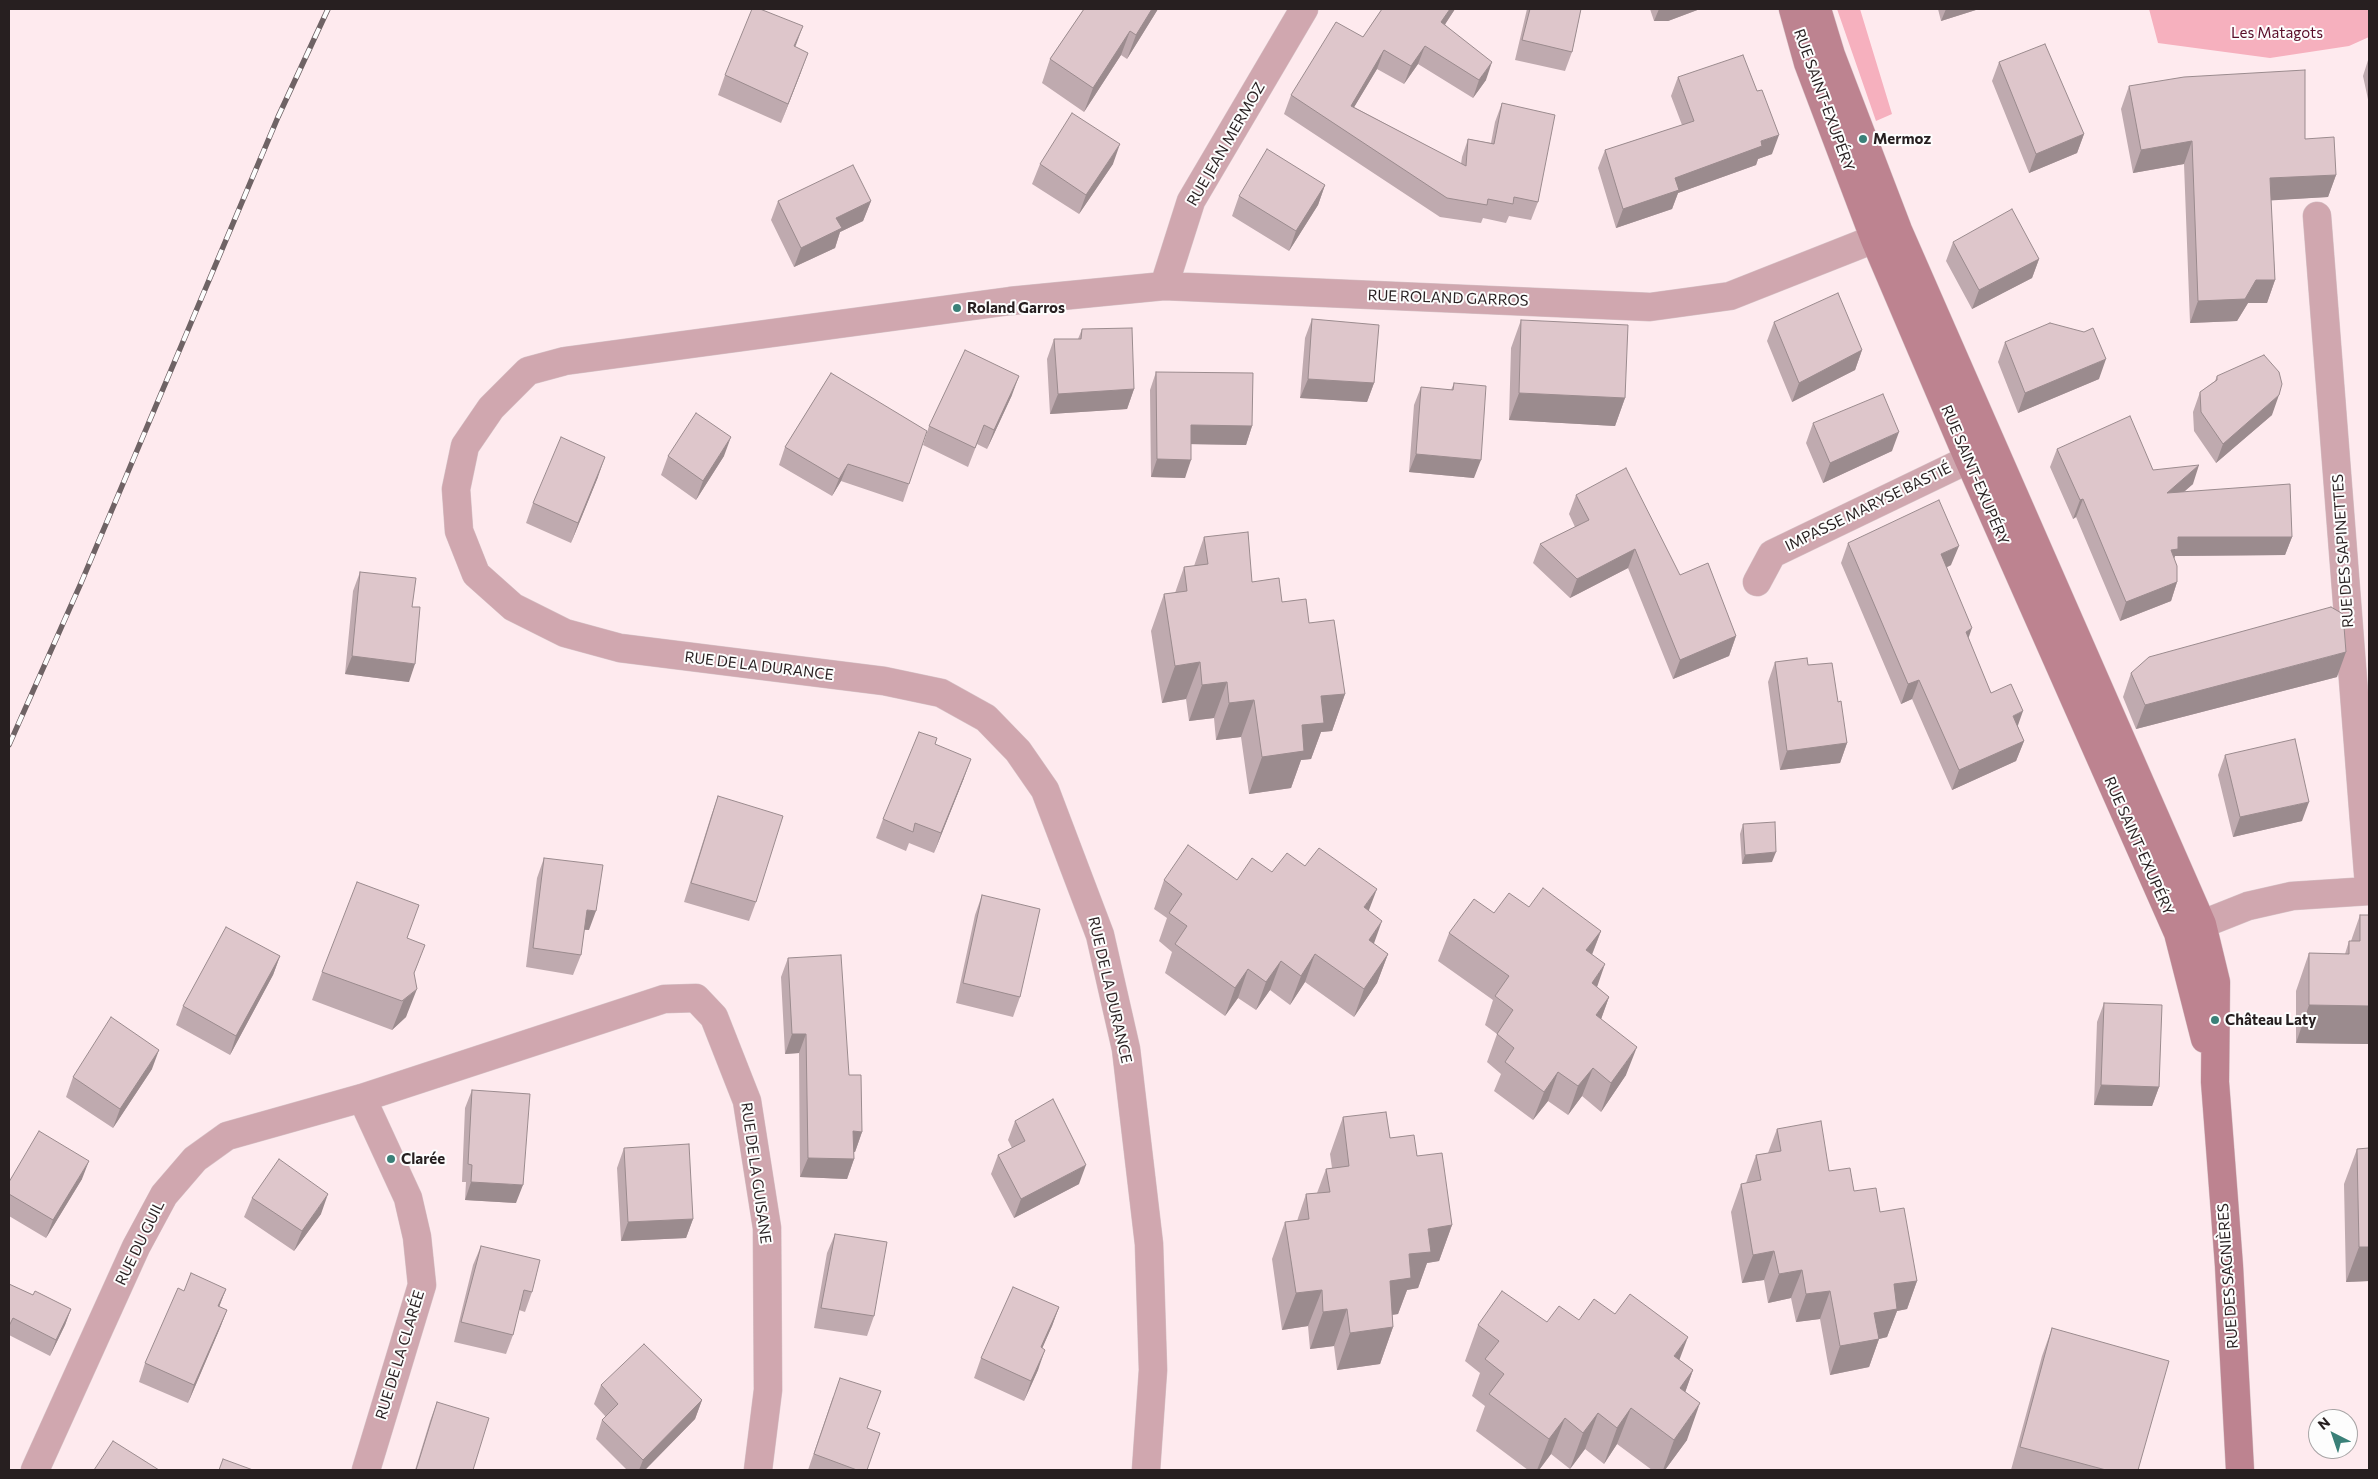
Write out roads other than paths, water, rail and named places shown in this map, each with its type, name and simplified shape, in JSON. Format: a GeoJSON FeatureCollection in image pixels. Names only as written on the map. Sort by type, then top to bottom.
{"type":"FeatureCollection","features":[{"type":"Feature","properties":{"kind":"main road","name":"RUE SAINT-EXUPÉRY"},"geometry":{"type":"LineString","coordinates":[[1792,9],[1808,63],[1887,235],[1993,448],[2190,929]]}},
{"type":"Feature","properties":{"kind":"main road","name":"RUE SAINT-EXUPÉRY"},"geometry":{"type":"LineString","coordinates":[[1816,9],[1887,235],[1968,458],[2190,929]]}},
{"type":"Feature","properties":{"kind":"main road","name":"RUE DES SAGNIÈRES"},"geometry":{"type":"LineString","coordinates":[[2190,929],[2216,982],[2214,1082],[2228,1266],[2240,1470]]}},
{"type":"Feature","properties":{"kind":"street","name":"RUE JEAN MERMOZ"},"geometry":{"type":"LineString","coordinates":[[1164,286],[1191,201],[1304,9]]}},
{"type":"Feature","properties":{"kind":"street","name":"RUE DES SAPINETTES"},"geometry":{"type":"LineString","coordinates":[[2317,216],[2369,886]]}},
{"type":"Feature","properties":{"kind":"street","name":"RUE ROLAND GARROS"},"geometry":{"type":"LineString","coordinates":[[1010,301],[1164,286],[1650,307],[1730,296],[1887,235]]}},
{"type":"Feature","properties":{"kind":"street","name":"RUE DE LA DURANCE"},"geometry":{"type":"LineString","coordinates":[[1010,301],[565,361],[528,371],[491,408],[465,446],[456,489],[458,531],[476,574],[513,607],[565,633],[620,648],[884,681],[941,693],[986,718],[1018,751],[1045,790],[1100,934],[1126,1049],[1149,1244],[1153,1370],[1146,1470]]}},
{"type":"Feature","properties":{"kind":"street","name":"IMPASSE MARYSE BASTIÉ"},"geometry":{"type":"LineString","coordinates":[[1757,582],[1772,554],[1968,458],[1993,448]]}},
{"type":"Feature","properties":{"kind":"street"},"geometry":{"type":"LineString","coordinates":[[2190,929],[2248,906],[2292,896],[2369,891]]}},
{"type":"Feature","properties":{"kind":"street","name":"RUE DE LA GUISANE"},"geometry":{"type":"LineString","coordinates":[[362,1098],[664,1000],[696,998],[714,1017],[747,1101],[767,1228],[768,1390],[758,1470]]}},
{"type":"Feature","properties":{"kind":"street","name":"RUE DU GUIL"},"geometry":{"type":"LineString","coordinates":[[35,1470],[136,1247],[164,1195],[195,1160],[227,1136],[362,1098]]}},
{"type":"Feature","properties":{"kind":"street","name":"RUE DE LA CLARÉE"},"geometry":{"type":"LineString","coordinates":[[362,1098],[408,1198],[417,1237],[422,1285],[366,1470]]}},
{"type":"Feature","properties":{"kind":"railway"},"geometry":{"type":"LineString","coordinates":[[9,745],[81,583],[278,117],[328,9]]}},
{"type":"Feature","properties":{"kind":"place","name":"Mermoz"},"geometry":{"type":"Point","coordinates":[1863,139]}},
{"type":"Feature","properties":{"kind":"place","name":"Roland Garros"},"geometry":{"type":"Point","coordinates":[957,308]}},
{"type":"Feature","properties":{"kind":"place","name":"Château Laty"},"geometry":{"type":"Point","coordinates":[2215,1020]}},
{"type":"Feature","properties":{"kind":"place","name":"Clarée"},"geometry":{"type":"Point","coordinates":[391,1159]}},
{"type":"Feature","properties":{"kind":"park label","name":"Les Matagots"},"geometry":{"type":"Point","coordinates":[2277,33]}}]}
